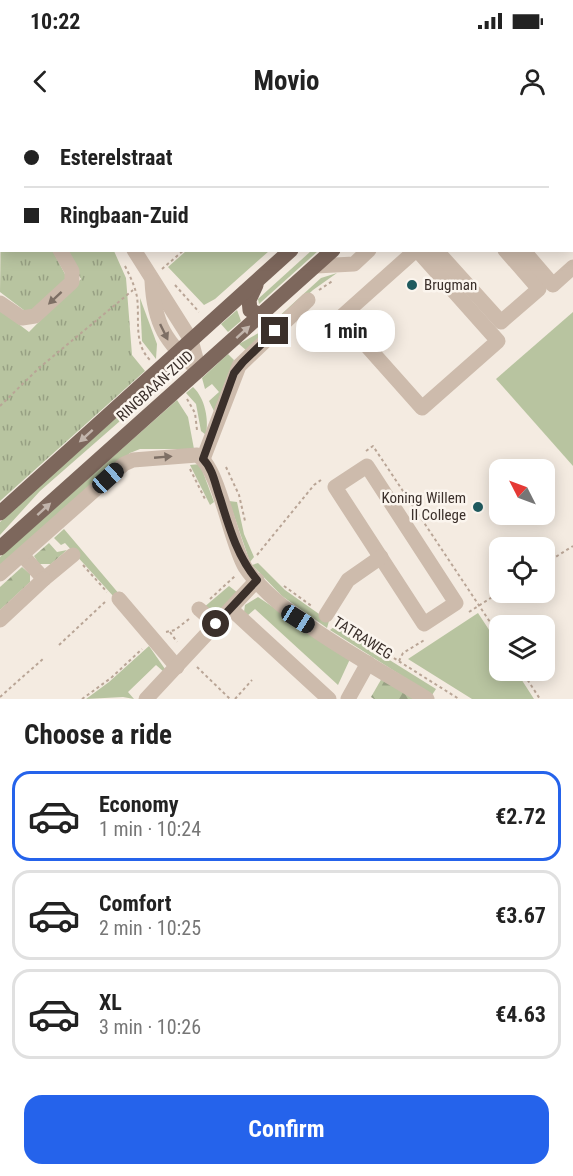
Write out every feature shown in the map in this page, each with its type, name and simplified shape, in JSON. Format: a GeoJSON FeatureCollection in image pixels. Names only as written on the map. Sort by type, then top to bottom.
{"type":"FeatureCollection","features":[{"type":"Feature","properties":{"kind":"main road","name":"RINGBAAN-ZUID"},"geometry":{"type":"LineString","coordinates":[[0,513],[289,252]]}},
{"type":"Feature","properties":{"kind":"main road","name":"RINGBAAN-ZUID"},"geometry":{"type":"LineString","coordinates":[[0,548],[331,252]]}},
{"type":"Feature","properties":{"kind":"main road"},"geometry":{"type":"LineString","coordinates":[[259,280],[248,306],[254,313],[264,313]]}},
{"type":"Feature","properties":{"kind":"street"},"geometry":{"type":"LineString","coordinates":[[0,303],[22,318],[35,316],[72,282],[72,271],[61,252]]}},
{"type":"Feature","properties":{"kind":"street"},"geometry":{"type":"LineString","coordinates":[[316,266],[354,264],[367,252]]}},
{"type":"Feature","properties":{"kind":"street"},"geometry":{"type":"LineString","coordinates":[[414,252],[341,317],[422,408],[498,341],[418,252]]}},
{"type":"Feature","properties":{"kind":"street"},"geometry":{"type":"LineString","coordinates":[[438,252],[501,322],[539,289],[507,252]]}},
{"type":"Feature","properties":{"kind":"street"},"geometry":{"type":"LineString","coordinates":[[525,252],[553,285],[573,267]]}},
{"type":"Feature","properties":{"kind":"street"},"geometry":{"type":"LineString","coordinates":[[128,255],[166,298],[191,340],[199,370]]}},
{"type":"Feature","properties":{"kind":"street"},"geometry":{"type":"LineString","coordinates":[[152,281],[153,306],[164,335],[178,353],[199,370]]}},
{"type":"Feature","properties":{"kind":"street"},"geometry":{"type":"LineString","coordinates":[[0,574],[124,464],[134,460],[196,455],[203,459],[238,366],[308,300]]}},
{"type":"Feature","properties":{"kind":"street","name":"TATRAWEG"},"geometry":{"type":"LineString","coordinates":[[203,459],[211,469],[235,543],[246,567],[257,580],[298,619],[427,699]]}},
{"type":"Feature","properties":{"kind":"street"},"geometry":{"type":"LineString","coordinates":[[367,466],[456,603],[424,624],[381,557],[335,487],[367,466]]}},
{"type":"Feature","properties":{"kind":"street"},"geometry":{"type":"LineString","coordinates":[[22,555],[44,579]]}},
{"type":"Feature","properties":{"kind":"street"},"geometry":{"type":"LineString","coordinates":[[0,620],[73,555]]}},
{"type":"Feature","properties":{"kind":"street"},"geometry":{"type":"LineString","coordinates":[[326,615],[348,580],[381,557]]}},
{"type":"Feature","properties":{"kind":"street"},"geometry":{"type":"LineString","coordinates":[[146,699],[257,580]]}},
{"type":"Feature","properties":{"kind":"street"},"geometry":{"type":"LineString","coordinates":[[115,598],[182,662]]}},
{"type":"Feature","properties":{"kind":"street"},"geometry":{"type":"LineString","coordinates":[[200,609],[216,624]]}},
{"type":"Feature","properties":{"kind":"street"},"geometry":{"type":"LineString","coordinates":[[231,609],[329,699]]}},
{"type":"Feature","properties":{"kind":"street"},"geometry":{"type":"LineString","coordinates":[[348,699],[368,663]]}},
{"type":"Feature","properties":{"kind":"path"},"geometry":{"type":"LineString","coordinates":[[162,269],[181,252]]}},
{"type":"Feature","properties":{"kind":"path"},"geometry":{"type":"LineString","coordinates":[[128,255],[135,289],[139,343],[142,352],[159,370]]}},
{"type":"Feature","properties":{"kind":"path"},"geometry":{"type":"LineString","coordinates":[[308,300],[354,264]]}},
{"type":"Feature","properties":{"kind":"path"},"geometry":{"type":"LineString","coordinates":[[0,406],[39,368],[135,289]]}},
{"type":"Feature","properties":{"kind":"path"},"geometry":{"type":"LineString","coordinates":[[363,453],[373,446],[489,621]]}},
{"type":"Feature","properties":{"kind":"path"},"geometry":{"type":"LineString","coordinates":[[183,456],[207,503]]}},
{"type":"Feature","properties":{"kind":"path"},"geometry":{"type":"LineString","coordinates":[[225,465],[239,495],[247,529]]}},
{"type":"Feature","properties":{"kind":"path"},"geometry":{"type":"LineString","coordinates":[[257,555],[314,485],[324,478]]}},
{"type":"Feature","properties":{"kind":"path"},"geometry":{"type":"LineString","coordinates":[[555,557],[573,546]]}},
{"type":"Feature","properties":{"kind":"path"},"geometry":{"type":"LineString","coordinates":[[253,548],[259,559]]}},
{"type":"Feature","properties":{"kind":"path","name":"TATRAWEG"},"geometry":{"type":"LineString","coordinates":[[279,582],[326,615],[459,699]]}},
{"type":"Feature","properties":{"kind":"path"},"geometry":{"type":"LineString","coordinates":[[59,645],[115,598]]}},
{"type":"Feature","properties":{"kind":"path"},"geometry":{"type":"LineString","coordinates":[[0,697],[44,658]]}},
{"type":"Feature","properties":{"kind":"path"},"geometry":{"type":"LineString","coordinates":[[182,662],[230,699]]}},
{"type":"Feature","properties":{"kind":"path"},"geometry":{"type":"LineString","coordinates":[[236,699],[252,680]]}},
{"type":"Feature","properties":{"kind":"path"},"geometry":{"type":"LineString","coordinates":[[528,681],[540,699]]}},
{"type":"Feature","properties":{"kind":"green space"},"geometry":{"type":"Polygon","coordinates":[[[1,252],[54,252],[67,278],[29,314],[0,292],[1,252]]]}},
{"type":"Feature","properties":{"kind":"green space"},"geometry":{"type":"Polygon","coordinates":[[[66,252],[114,252],[126,278],[132,355],[145,371],[0,501],[0,310],[29,332],[81,279],[66,252]]]}},
{"type":"Feature","properties":{"kind":"green space"},"geometry":{"type":"Polygon","coordinates":[[[185,252],[268,252],[215,299],[204,305],[168,267],[185,252]]]}},
{"type":"Feature","properties":{"kind":"green space"},"geometry":{"type":"Polygon","coordinates":[[[310,252],[317,252],[259,304],[258,299],[310,252]]]}},
{"type":"Feature","properties":{"kind":"green space"},"geometry":{"type":"Polygon","coordinates":[[[337,273],[313,290],[247,351],[239,344],[264,330],[321,278],[337,273]]]}},
{"type":"Feature","properties":{"kind":"green space"},"geometry":{"type":"Polygon","coordinates":[[[140,298],[157,344],[156,359],[142,341],[140,298]]]}},
{"type":"Feature","properties":{"kind":"green space"},"geometry":{"type":"Polygon","coordinates":[[[237,310],[241,321],[228,332],[221,324],[237,310]]]}},
{"type":"Feature","properties":{"kind":"green space"},"geometry":{"type":"Polygon","coordinates":[[[573,312],[573,466],[496,379],[573,312]]]}},
{"type":"Feature","properties":{"kind":"green space"},"geometry":{"type":"Polygon","coordinates":[[[228,354],[234,360],[214,411],[209,401],[219,392],[212,384],[205,389],[202,378],[228,354]]]}},
{"type":"Feature","properties":{"kind":"green space"},"geometry":{"type":"Polygon","coordinates":[[[193,387],[201,397],[205,409],[206,435],[201,431],[196,404],[186,393],[193,387]]]}},
{"type":"Feature","properties":{"kind":"green space"},"geometry":{"type":"Polygon","coordinates":[[[148,389],[152,393],[40,491],[0,535],[0,522],[148,389]]]}},
{"type":"Feature","properties":{"kind":"green space"},"geometry":{"type":"Polygon","coordinates":[[[177,400],[188,417],[194,449],[140,449],[130,453],[0,566],[0,557],[177,400]]]}},
{"type":"Feature","properties":{"kind":"green space"},"geometry":{"type":"Polygon","coordinates":[[[200,464],[214,502],[210,505],[190,465],[200,464]]]}},
{"type":"Feature","properties":{"kind":"green space"},"geometry":{"type":"Polygon","coordinates":[[[229,501],[237,502],[244,534],[254,557],[250,562],[229,501]]]}},
{"type":"Feature","properties":{"kind":"green space"},"geometry":{"type":"Polygon","coordinates":[[[64,529],[120,595],[114,597],[65,543],[61,545],[54,538],[64,529]]]}},
{"type":"Feature","properties":{"kind":"green space"},"geometry":{"type":"Polygon","coordinates":[[[49,543],[57,552],[67,550],[51,564],[39,564],[34,556],[49,543]]]}},
{"type":"Feature","properties":{"kind":"green space"},"geometry":{"type":"Polygon","coordinates":[[[258,563],[285,590],[329,621],[327,628],[282,596],[252,565],[258,563]]]}},
{"type":"Feature","properties":{"kind":"green space"},"geometry":{"type":"Polygon","coordinates":[[[22,567],[30,574],[30,582],[0,610],[0,587],[22,567]]]}},
{"type":"Feature","properties":{"kind":"green space"},"geometry":{"type":"Polygon","coordinates":[[[229,586],[238,593],[214,618],[203,608],[229,586]]]}},
{"type":"Feature","properties":{"kind":"green space"},"geometry":{"type":"Polygon","coordinates":[[[258,597],[350,659],[338,685],[255,609],[247,616],[244,612],[245,605],[258,597]]]}},
{"type":"Feature","properties":{"kind":"green space"},"geometry":{"type":"Polygon","coordinates":[[[478,613],[489,630],[489,681],[522,681],[534,699],[472,699],[408,659],[478,613]]]}},
{"type":"Feature","properties":{"kind":"green space"},"geometry":{"type":"Polygon","coordinates":[[[335,626],[436,689],[432,695],[330,630],[335,626]]]}},
{"type":"Feature","properties":{"kind":"green space"},"geometry":{"type":"Polygon","coordinates":[[[149,646],[165,669],[164,672],[156,665],[128,692],[134,699],[123,697],[86,699],[109,682],[149,646]]]}},
{"type":"Feature","properties":{"kind":"green space"},"geometry":{"type":"Polygon","coordinates":[[[382,678],[415,699],[374,699],[371,697],[382,678]]]}},
{"type":"Feature","properties":{"kind":"place","name":"Brugman"},"geometry":{"type":"Point","coordinates":[412,285]}},
{"type":"Feature","properties":{"kind":"place","name":"Koning Willem II College"},"geometry":{"type":"Point","coordinates":[478,507]}},
{"type":"Feature","properties":{"kind":"route"},"geometry":{"type":"LineString","coordinates":[[216,624],[257,580],[246,567],[235,543],[211,469],[203,459],[234,373],[238,366],[275,331]]}}]}
